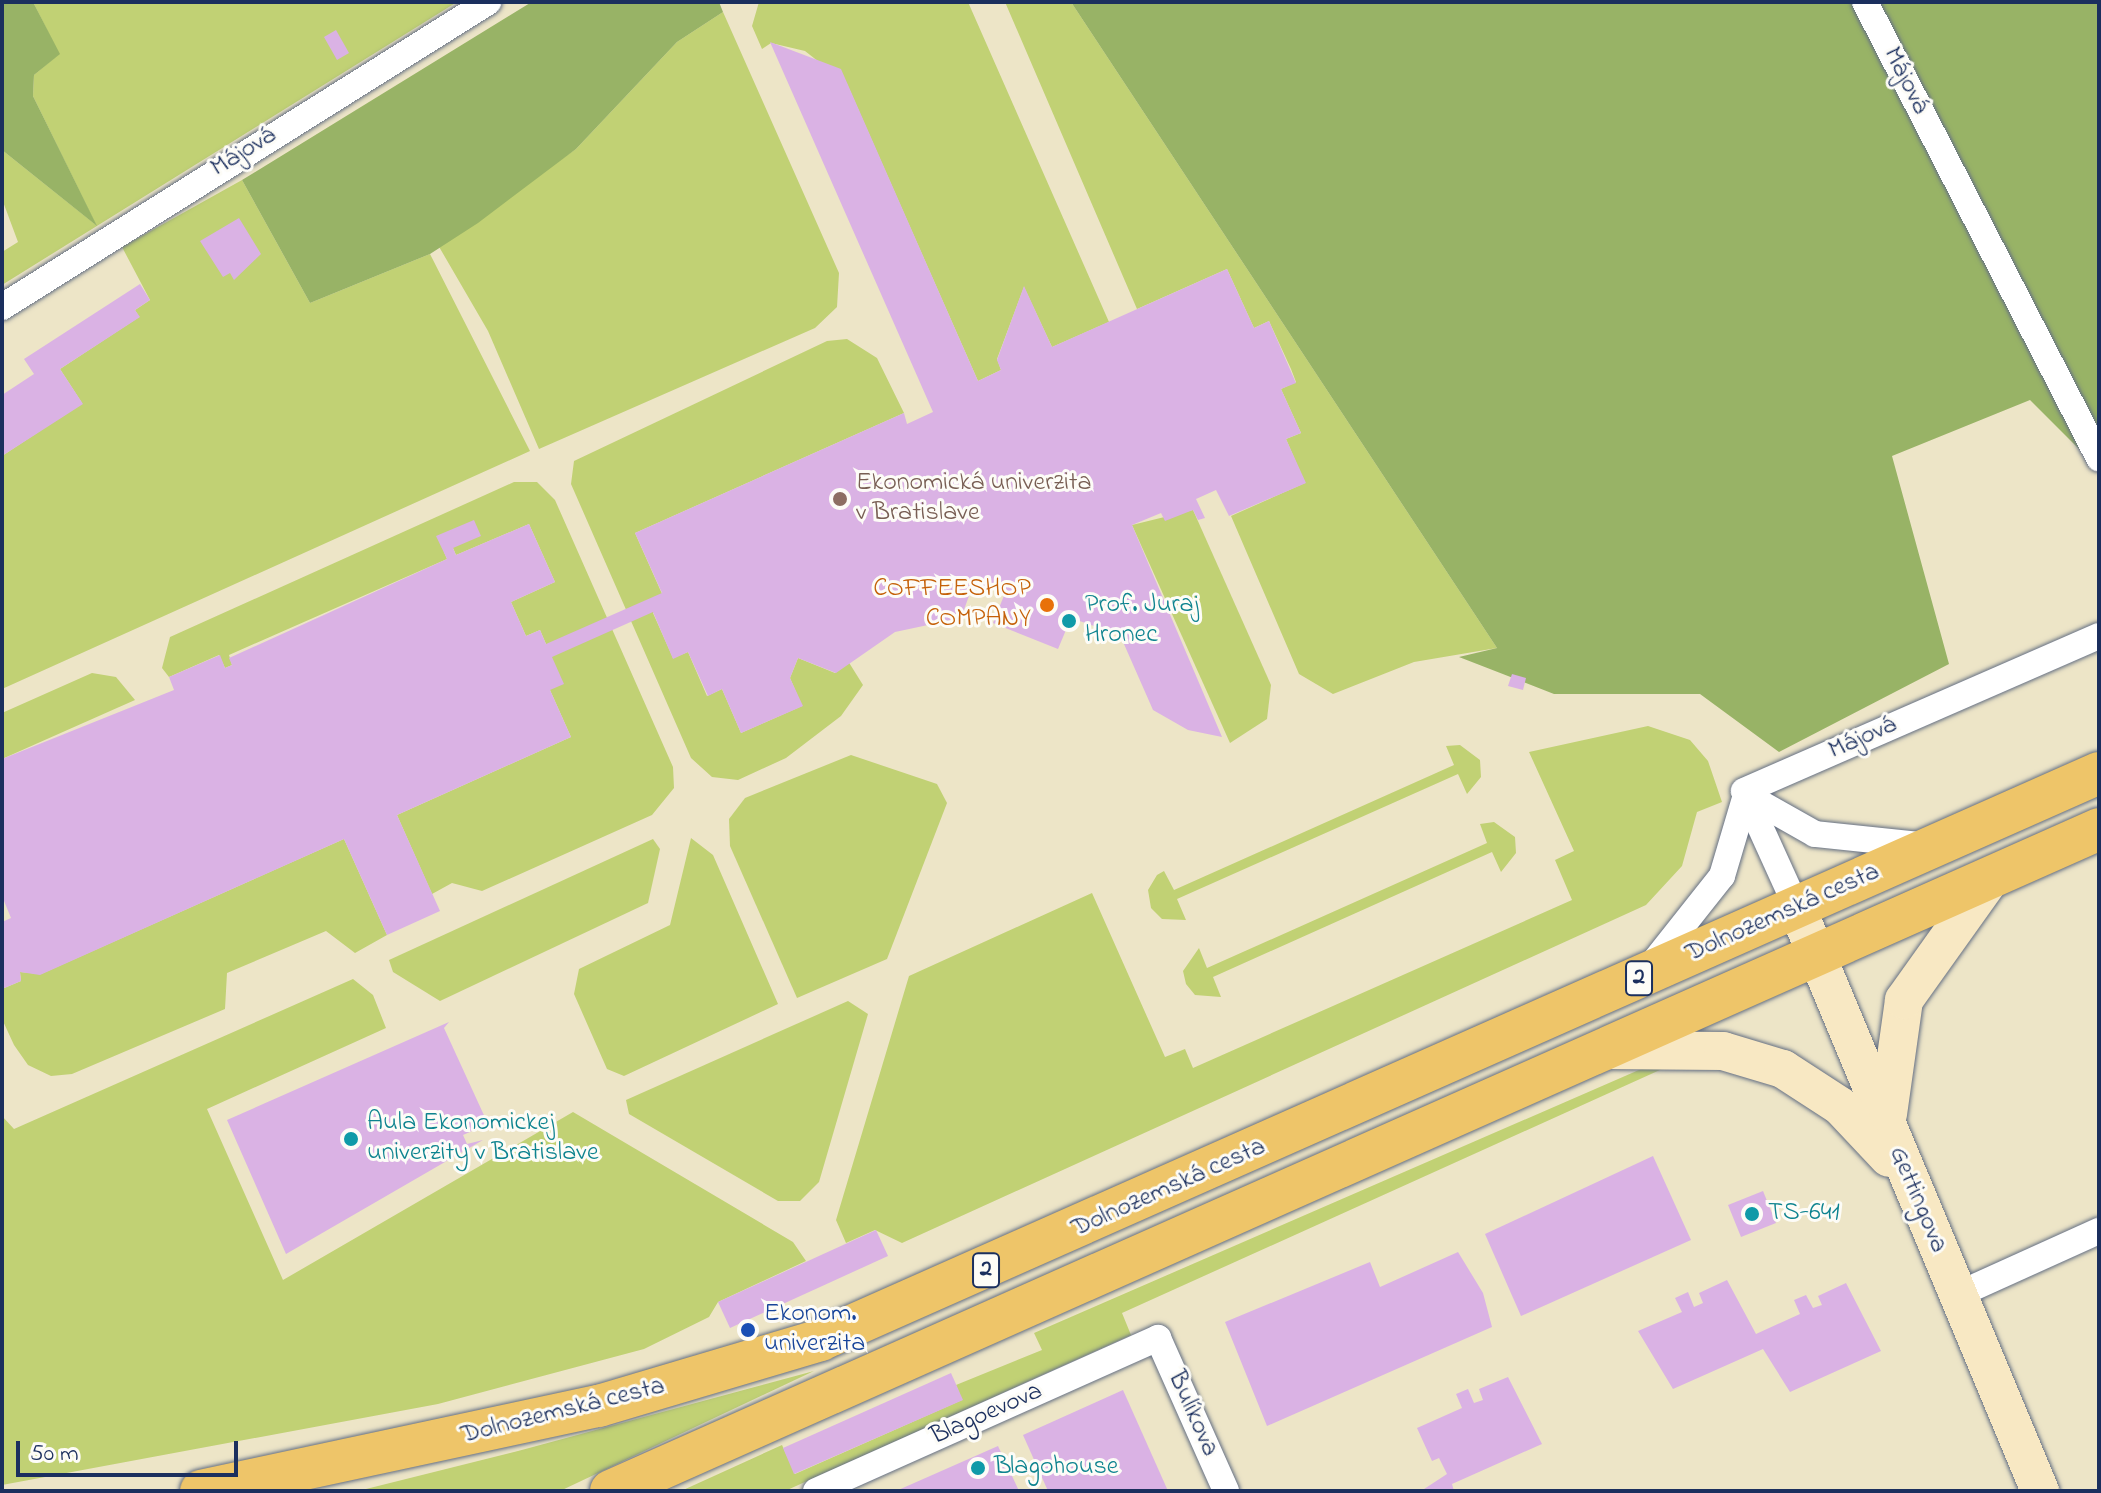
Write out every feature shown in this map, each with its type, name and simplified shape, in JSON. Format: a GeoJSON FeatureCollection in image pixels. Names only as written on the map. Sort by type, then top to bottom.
{"type":"FeatureCollection","features":[{"type":"Feature","properties":{"kind":"main road","name":"Dolnozemská cesta"},"geometry":{"type":"LineString","coordinates":[[201,1491],[599,1406],[820,1340],[2099,773]]}},
{"type":"Feature","properties":{"kind":"main road","name":"Dolnozemská cesta"},"geometry":{"type":"LineString","coordinates":[[611,1491],[1603,1050],[1816,951],[2099,829]]}},
{"type":"Feature","properties":{"kind":"main road"},"geometry":{"type":"LineString","coordinates":[[274,1491],[315,1469]]}},
{"type":"Feature","properties":{"kind":"street","name":"Májová"},"geometry":{"type":"LineString","coordinates":[[2,307],[488,2]]}},
{"type":"Feature","properties":{"kind":"street","name":"Májová"},"geometry":{"type":"LineString","coordinates":[[1865,2],[2099,458]]}},
{"type":"Feature","properties":{"kind":"street","name":"Májová"},"geometry":{"type":"LineString","coordinates":[[1746,795],[2099,636]]}},
{"type":"Feature","properties":{"kind":"street"},"geometry":{"type":"LineString","coordinates":[[1746,795],[1815,834],[1940,845]]}},
{"type":"Feature","properties":{"kind":"street"},"geometry":{"type":"LineString","coordinates":[[1746,795],[1797,908]]}},
{"type":"Feature","properties":{"kind":"street"},"geometry":{"type":"LineString","coordinates":[[1639,977],[1722,876],[1746,795]]}},
{"type":"Feature","properties":{"kind":"street"},"geometry":{"type":"LineString","coordinates":[[1888,1129],[1894,1032],[1904,1000],[1993,875]]}},
{"type":"Feature","properties":{"kind":"street","name":"Gettingova"},"geometry":{"type":"LineString","coordinates":[[1797,908],[2040,1491]]}},
{"type":"Feature","properties":{"kind":"street"},"geometry":{"type":"LineString","coordinates":[[1603,1050],[1723,1051],[1783,1069],[1840,1106],[1907,1178]]}},
{"type":"Feature","properties":{"kind":"street"},"geometry":{"type":"LineString","coordinates":[[1957,1295],[2099,1231]]}},
{"type":"Feature","properties":{"kind":"street","name":"Blagoevova"},"geometry":{"type":"LineString","coordinates":[[816,1491],[1158,1338]]}},
{"type":"Feature","properties":{"kind":"street","name":"Bulíkova"},"geometry":{"type":"LineString","coordinates":[[1158,1338],[1226,1491]]}},
{"type":"Feature","properties":{"kind":"green space"},"geometry":{"type":"Polygon","coordinates":[[[2,2],[33,2],[60,54],[34,75],[33,96],[97,226],[2,150],[2,2]]]}},
{"type":"Feature","properties":{"kind":"green space"},"geometry":{"type":"Polygon","coordinates":[[[33,2],[457,2],[2,285],[2,252],[18,242],[2,199],[2,150],[96,225],[33,96],[34,75],[59,54],[33,2]]]}},
{"type":"Feature","properties":{"kind":"green space"},"geometry":{"type":"Polygon","coordinates":[[[719,2],[723,12],[677,42],[576,149],[478,223],[430,254],[310,303],[242,180],[530,3],[719,2]]]}},
{"type":"Feature","properties":{"kind":"green space"},"geometry":{"type":"Polygon","coordinates":[[[759,2],[968,2],[1109,322],[1052,347],[1024,287],[997,359],[1001,370],[978,381],[847,84],[805,51],[771,43],[762,49],[752,26],[759,2]]]}},
{"type":"Feature","properties":{"kind":"green space"},"geometry":{"type":"Polygon","coordinates":[[[1005,2],[1071,2],[1497,648],[1414,662],[1333,694],[1299,674],[1231,516],[1305,483],[1286,439],[1301,433],[1281,389],[1296,382],[1291,369],[1269,321],[1254,328],[1227,269],[1137,309],[1005,2]]]}},
{"type":"Feature","properties":{"kind":"green space"},"geometry":{"type":"Polygon","coordinates":[[[1071,2],[2099,2],[2099,469],[2030,400],[1892,456],[1949,664],[1779,752],[1700,694],[1554,694],[1459,657],[1497,648],[1071,2]]]}},
{"type":"Feature","properties":{"kind":"green space"},"geometry":{"type":"Polygon","coordinates":[[[723,12],[839,273],[837,307],[815,328],[539,449],[488,331],[438,245],[576,149],[677,42],[723,12]]]}},
{"type":"Feature","properties":{"kind":"green space"},"geometry":{"type":"Polygon","coordinates":[[[242,180],[310,303],[430,254],[530,451],[2,689],[2,456],[82,403],[60,369],[139,317],[135,310],[150,300],[122,247],[242,180]]]}},
{"type":"Feature","properties":{"kind":"green space"},"geometry":{"type":"Polygon","coordinates":[[[847,339],[877,358],[904,413],[635,533],[667,605],[653,613],[673,658],[688,652],[707,696],[722,689],[741,733],[802,706],[790,678],[798,658],[835,673],[848,661],[863,685],[841,716],[786,758],[738,780],[712,777],[691,758],[571,484],[574,461],[827,341],[847,339]]]}},
{"type":"Feature","properties":{"kind":"green space"},"geometry":{"type":"Polygon","coordinates":[[[514,482],[537,482],[555,500],[673,767],[674,788],[652,815],[482,891],[452,883],[432,894],[397,815],[571,737],[550,690],[546,644],[540,630],[526,636],[511,602],[555,582],[529,524],[456,555],[453,548],[444,552],[447,559],[229,655],[232,665],[225,668],[219,655],[169,677],[162,668],[170,637],[514,482]]]}},
{"type":"Feature","properties":{"kind":"green space"},"geometry":{"type":"Polygon","coordinates":[[[1193,510],[1271,685],[1267,719],[1230,743],[1132,525],[1193,510]]]}},
{"type":"Feature","properties":{"kind":"green space"},"geometry":{"type":"Polygon","coordinates":[[[92,673],[116,677],[135,700],[2,759],[2,713],[92,673]]]}},
{"type":"Feature","properties":{"kind":"green space"},"geometry":{"type":"Polygon","coordinates":[[[1648,726],[1690,740],[1708,761],[1722,802],[1697,812],[1682,866],[1646,905],[902,1243],[875,1230],[846,1243],[836,1220],[909,976],[1092,893],[1165,1057],[1185,1049],[1193,1068],[1572,900],[1555,860],[1574,851],[1529,752],[1648,726]]]}},
{"type":"Feature","properties":{"kind":"green space"},"geometry":{"type":"Polygon","coordinates":[[[1460,745],[1480,760],[1481,777],[1467,794],[1458,774],[1177,899],[1186,920],[1162,919],[1151,908],[1148,890],[1157,875],[1164,871],[1174,890],[1454,765],[1446,746],[1460,745]]]}},
{"type":"Feature","properties":{"kind":"green space"},"geometry":{"type":"Polygon","coordinates":[[[851,755],[937,784],[947,803],[887,959],[797,998],[730,846],[729,819],[745,798],[851,755]]]}},
{"type":"Feature","properties":{"kind":"green space"},"geometry":{"type":"Polygon","coordinates":[[[1494,822],[1515,837],[1516,853],[1501,872],[1492,852],[1213,977],[1221,997],[1195,995],[1186,984],[1183,971],[1199,948],[1207,968],[1487,843],[1480,824],[1494,822]]]}},
{"type":"Feature","properties":{"kind":"green space"},"geometry":{"type":"Polygon","coordinates":[[[691,838],[713,855],[778,1004],[624,1076],[607,1069],[574,994],[579,969],[670,925],[691,838]]]}},
{"type":"Feature","properties":{"kind":"green space"},"geometry":{"type":"Polygon","coordinates":[[[344,839],[387,935],[355,953],[326,931],[227,973],[225,1009],[72,1074],[51,1076],[28,1065],[14,1045],[2,1019],[2,989],[21,981],[20,972],[41,974],[344,839]]]}},
{"type":"Feature","properties":{"kind":"green space"},"geometry":{"type":"Polygon","coordinates":[[[653,839],[660,849],[648,903],[440,1001],[393,972],[389,960],[653,839]]]}},
{"type":"Feature","properties":{"kind":"green space"},"geometry":{"type":"Polygon","coordinates":[[[353,979],[373,995],[386,1028],[207,1109],[283,1280],[573,1112],[793,1242],[806,1261],[718,1302],[709,1317],[644,1349],[438,1404],[2,1485],[2,1116],[14,1129],[353,979]]]}},
{"type":"Feature","properties":{"kind":"green space"},"geometry":{"type":"Polygon","coordinates":[[[848,1001],[868,1014],[819,1182],[800,1201],[778,1201],[629,1114],[626,1100],[848,1001]]]}},
{"type":"Feature","properties":{"kind":"green space"},"geometry":{"type":"Polygon","coordinates":[[[1682,1060],[1122,1313],[1131,1335],[785,1491],[681,1491],[782,1445],[795,1474],[962,1400],[956,1385],[1042,1350],[1034,1333],[1648,1066],[1682,1060]]]}},
{"type":"Feature","properties":{"kind":"green space"},"geometry":{"type":"Polygon","coordinates":[[[814,1371],[560,1491],[358,1491],[518,1451],[814,1371]]]}},
{"type":"Feature","properties":{"kind":"building"},"geometry":{"type":"Polygon","coordinates":[[[336,30],[349,53],[337,60],[324,37],[336,30]]]}},
{"type":"Feature","properties":{"kind":"building"},"geometry":{"type":"Polygon","coordinates":[[[770,42],[841,69],[978,381],[1001,370],[997,360],[1024,286],[1052,347],[1227,269],[1254,328],[1269,321],[1296,383],[1281,389],[1301,433],[1286,439],[1306,483],[1229,516],[1216,490],[1196,499],[1205,518],[1198,520],[1193,510],[1165,521],[1161,513],[1132,525],[1222,737],[1188,730],[1153,710],[1120,635],[1071,618],[1058,649],[993,623],[1005,593],[974,582],[961,618],[895,632],[836,673],[798,658],[790,678],[803,706],[741,733],[722,689],[708,696],[688,652],[673,659],[653,612],[552,657],[564,684],[550,690],[571,737],[397,815],[440,911],[387,935],[344,839],[40,975],[20,972],[21,981],[2,989],[2,922],[11,918],[2,896],[2,759],[174,690],[169,677],[220,655],[225,668],[232,665],[229,658],[447,559],[436,536],[474,520],[481,536],[453,548],[456,555],[529,524],[555,582],[511,602],[526,636],[540,630],[546,644],[662,593],[635,533],[904,413],[907,424],[933,412],[770,42]]]}},
{"type":"Feature","properties":{"kind":"building"},"geometry":{"type":"Polygon","coordinates":[[[239,218],[261,254],[234,280],[230,273],[223,277],[200,241],[239,218]]]}},
{"type":"Feature","properties":{"kind":"building"},"geometry":{"type":"Polygon","coordinates":[[[140,284],[150,300],[135,310],[140,317],[60,369],[83,404],[2,456],[2,395],[34,374],[24,359],[140,284]]]}},
{"type":"Feature","properties":{"kind":"building"},"geometry":{"type":"Polygon","coordinates":[[[1512,674],[1526,678],[1523,690],[1508,686],[1512,674]]]}},
{"type":"Feature","properties":{"kind":"building","name":"Aula Ekonomickej univerzity v Bratislave"},"geometry":{"type":"Polygon","coordinates":[[[449,1022],[444,1028],[488,1124],[463,1135],[467,1144],[483,1140],[286,1254],[227,1120],[449,1022]]]}},
{"type":"Feature","properties":{"kind":"building"},"geometry":{"type":"Polygon","coordinates":[[[1653,1156],[1691,1240],[1521,1316],[1485,1234],[1653,1156]]]}},
{"type":"Feature","properties":{"kind":"building","name":"TS-641"},"geometry":{"type":"Polygon","coordinates":[[[1763,1191],[1776,1223],[1741,1237],[1728,1205],[1763,1191]]]}},
{"type":"Feature","properties":{"kind":"building"},"geometry":{"type":"Polygon","coordinates":[[[876,1230],[888,1256],[730,1328],[718,1302],[876,1230]]]}},
{"type":"Feature","properties":{"kind":"building"},"geometry":{"type":"Polygon","coordinates":[[[1458,1252],[1483,1293],[1492,1327],[1267,1426],[1225,1322],[1370,1262],[1380,1287],[1458,1252]]]}},
{"type":"Feature","properties":{"kind":"building"},"geometry":{"type":"Polygon","coordinates":[[[1727,1280],[1756,1334],[1800,1314],[1794,1300],[1806,1295],[1813,1308],[1822,1305],[1818,1296],[1846,1283],[1881,1351],[1790,1392],[1763,1349],[1673,1389],[1638,1331],[1682,1312],[1675,1298],[1688,1292],[1694,1307],[1703,1303],[1699,1293],[1727,1280]]]}},
{"type":"Feature","properties":{"kind":"building"},"geometry":{"type":"Polygon","coordinates":[[[951,1373],[963,1400],[794,1474],[783,1448],[951,1373]]]}},
{"type":"Feature","properties":{"kind":"building"},"geometry":{"type":"Polygon","coordinates":[[[1508,1377],[1542,1444],[1452,1484],[1454,1491],[1421,1491],[1447,1474],[1439,1458],[1432,1461],[1417,1428],[1462,1408],[1456,1394],[1468,1389],[1474,1403],[1483,1400],[1479,1389],[1508,1377]]]}},
{"type":"Feature","properties":{"kind":"building"},"geometry":{"type":"Polygon","coordinates":[[[1123,1390],[1168,1491],[1048,1491],[1023,1435],[1123,1390]]]}},
{"type":"Feature","properties":{"kind":"building","name":"Blagohouse"},"geometry":{"type":"Polygon","coordinates":[[[998,1446],[1019,1491],[896,1491],[998,1446]]]}},
{"type":"Feature","properties":{"kind":"place","name":"Ekonomická univerzita v Bratislave"},"geometry":{"type":"Point","coordinates":[840,499]}},
{"type":"Feature","properties":{"kind":"place","name":"COFFEESHOP COMPANY"},"geometry":{"type":"Point","coordinates":[1047,605]}},
{"type":"Feature","properties":{"kind":"place","name":"Prof. Juraj Hronec"},"geometry":{"type":"Point","coordinates":[1069,621]}},
{"type":"Feature","properties":{"kind":"place","name":"Aula Ekonomickej univerzity v Bratislave"},"geometry":{"type":"Point","coordinates":[351,1139]}},
{"type":"Feature","properties":{"kind":"place","name":"TS-641"},"geometry":{"type":"Point","coordinates":[1752,1214]}},
{"type":"Feature","properties":{"kind":"place","name":"Ekonom. univerzita"},"geometry":{"type":"Point","coordinates":[748,1330]}},
{"type":"Feature","properties":{"kind":"place","name":"Blagohouse"},"geometry":{"type":"Point","coordinates":[978,1468]}}]}
